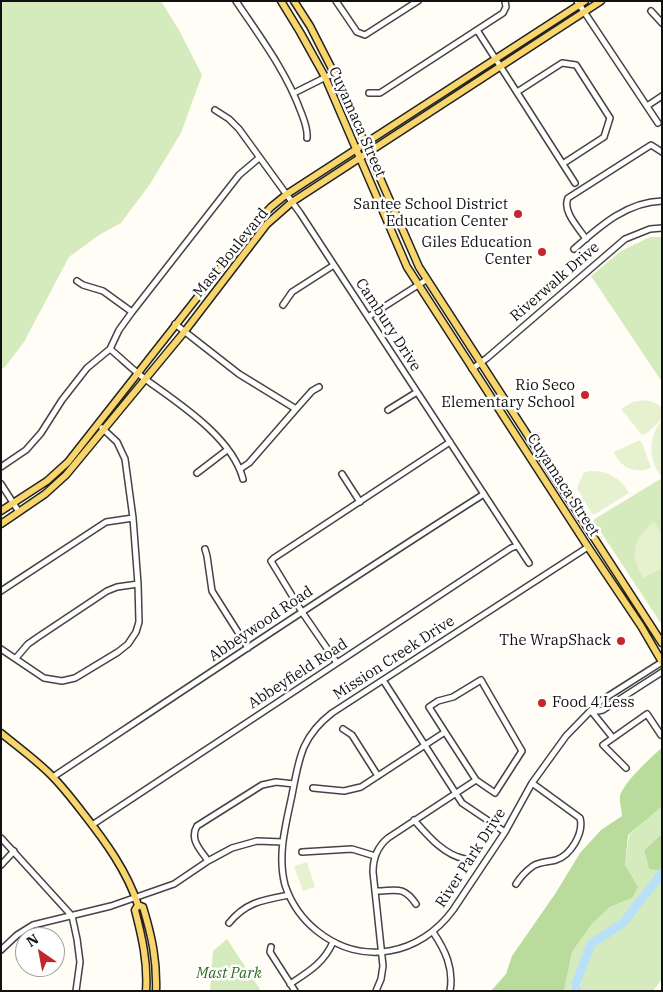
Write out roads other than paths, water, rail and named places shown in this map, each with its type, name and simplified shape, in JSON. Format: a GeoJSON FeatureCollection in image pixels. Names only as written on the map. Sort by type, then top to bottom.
{"type":"FeatureCollection","features":[{"type":"Feature","properties":{"kind":"main road","name":"Cuyamaca Street"},"geometry":{"type":"LineString","coordinates":[[280,1],[300,32],[325,78],[401,255],[418,285],[641,626],[662,662]]}},
{"type":"Feature","properties":{"kind":"main road","name":"Cuyamaca Street"},"geometry":{"type":"LineString","coordinates":[[294,1],[310,26],[334,73],[409,248],[426,280],[662,643]]}},
{"type":"Feature","properties":{"kind":"main road","name":"Mast Boulevard"},"geometry":{"type":"LineString","coordinates":[[1,524],[62,480],[185,331],[267,224],[292,202],[601,1]]}},
{"type":"Feature","properties":{"kind":"main road","name":"Mast Boulevard"},"geometry":{"type":"LineString","coordinates":[[1,512],[47,481],[68,462],[255,224],[271,207],[287,194],[580,2]]}},
{"type":"Feature","properties":{"kind":"main road"},"geometry":{"type":"LineString","coordinates":[[553,491],[561,486]]}},
{"type":"Feature","properties":{"kind":"main road"},"geometry":{"type":"LineString","coordinates":[[1,733],[53,777],[115,857],[137,902],[143,908],[149,927],[156,964],[156,991]]}},
{"type":"Feature","properties":{"kind":"main road"},"geometry":{"type":"LineString","coordinates":[[137,902],[135,910],[144,945],[147,978],[146,991]]}},
{"type":"Feature","properties":{"kind":"street"},"geometry":{"type":"LineString","coordinates":[[236,1],[286,77],[308,132],[306,138]]}},
{"type":"Feature","properties":{"kind":"street"},"geometry":{"type":"LineString","coordinates":[[336,1],[357,32],[362,35],[369,34],[418,1]]}},
{"type":"Feature","properties":{"kind":"street"},"geometry":{"type":"LineString","coordinates":[[370,94],[380,93],[503,13],[506,7],[505,2]]}},
{"type":"Feature","properties":{"kind":"street"},"geometry":{"type":"LineString","coordinates":[[580,2],[584,12],[658,123]]}},
{"type":"Feature","properties":{"kind":"street"},"geometry":{"type":"LineString","coordinates":[[651,11],[662,23]]}},
{"type":"Feature","properties":{"kind":"street"},"geometry":{"type":"LineString","coordinates":[[477,30],[576,183]]}},
{"type":"Feature","properties":{"kind":"street"},"geometry":{"type":"LineString","coordinates":[[518,92],[562,63],[576,66],[581,73],[610,118],[604,137],[564,163]]}},
{"type":"Feature","properties":{"kind":"street"},"geometry":{"type":"LineString","coordinates":[[294,93],[334,73]]}},
{"type":"Feature","properties":{"kind":"street"},"geometry":{"type":"LineString","coordinates":[[647,106],[662,96]]}},
{"type":"Feature","properties":{"kind":"street","name":"Cambury Drive"},"geometry":{"type":"LineString","coordinates":[[215,110],[229,119],[239,129],[287,194],[529,563]]}},
{"type":"Feature","properties":{"kind":"street"},"geometry":{"type":"LineString","coordinates":[[586,239],[567,209],[568,198],[651,145],[662,152]]}},
{"type":"Feature","properties":{"kind":"street"},"geometry":{"type":"LineString","coordinates":[[1,468],[33,443],[62,400],[87,368],[110,349],[119,330],[132,312],[243,170],[259,158]]}},
{"type":"Feature","properties":{"kind":"street"},"geometry":{"type":"LineString","coordinates":[[574,249],[613,217],[630,208],[662,202]]}},
{"type":"Feature","properties":{"kind":"street","name":"Riverwalk Drive"},"geometry":{"type":"LineString","coordinates":[[472,369],[625,239],[650,229],[662,228]]}},
{"type":"Feature","properties":{"kind":"street"},"geometry":{"type":"LineString","coordinates":[[283,305],[292,292],[334,265]]}},
{"type":"Feature","properties":{"kind":"street"},"geometry":{"type":"LineString","coordinates":[[368,317],[426,280]]}},
{"type":"Feature","properties":{"kind":"street"},"geometry":{"type":"LineString","coordinates":[[77,282],[103,291],[132,312]]}},
{"type":"Feature","properties":{"kind":"street"},"geometry":{"type":"LineString","coordinates":[[176,324],[239,374],[296,408]]}},
{"type":"Feature","properties":{"kind":"street"},"geometry":{"type":"LineString","coordinates":[[110,349],[206,425],[227,450],[240,469],[243,479]]}},
{"type":"Feature","properties":{"kind":"street"},"geometry":{"type":"LineString","coordinates":[[240,469],[249,463],[296,408],[312,391],[319,387]]}},
{"type":"Feature","properties":{"kind":"street"},"geometry":{"type":"LineString","coordinates":[[388,410],[417,392]]}},
{"type":"Feature","properties":{"kind":"street"},"geometry":{"type":"LineString","coordinates":[[1,649],[44,678],[57,681],[75,678],[93,667],[126,646],[136,632],[139,622],[138,584],[126,459],[117,442],[98,424]]}},
{"type":"Feature","properties":{"kind":"street"},"geometry":{"type":"LineString","coordinates":[[337,663],[274,569],[271,561],[450,442]]}},
{"type":"Feature","properties":{"kind":"street"},"geometry":{"type":"LineString","coordinates":[[197,473],[227,450]]}},
{"type":"Feature","properties":{"kind":"street"},"geometry":{"type":"LineString","coordinates":[[342,474],[360,502]]}},
{"type":"Feature","properties":{"kind":"street"},"geometry":{"type":"LineString","coordinates":[[1,484],[19,512]]}},
{"type":"Feature","properties":{"kind":"street","name":"Abbeywood Road"},"geometry":{"type":"LineString","coordinates":[[53,777],[484,494]]}},
{"type":"Feature","properties":{"kind":"street"},"geometry":{"type":"LineString","coordinates":[[1,591],[106,522],[133,518]]}},
{"type":"Feature","properties":{"kind":"street","name":"Abbeyfield Road"},"geometry":{"type":"LineString","coordinates":[[92,825],[517,546]]}},
{"type":"Feature","properties":{"kind":"street","name":"Mission Creek Drive"},"geometry":{"type":"LineString","coordinates":[[283,842],[299,758],[315,729],[332,713],[588,547]]}},
{"type":"Feature","properties":{"kind":"street"},"geometry":{"type":"LineString","coordinates":[[205,549],[208,556],[212,592],[248,648]]}},
{"type":"Feature","properties":{"kind":"street"},"geometry":{"type":"LineString","coordinates":[[16,658],[28,644],[107,591],[117,586],[138,584]]}},
{"type":"Feature","properties":{"kind":"street","name":"River Park Drive"},"geometry":{"type":"LineString","coordinates":[[283,842],[284,878],[289,895],[308,923],[333,942],[354,950],[383,952],[399,949],[414,943],[433,932],[453,910],[505,832],[532,783],[563,741],[592,712],[599,702],[662,662]]}},
{"type":"Feature","properties":{"kind":"street","name":"River Park Drive"},"geometry":{"type":"LineString","coordinates":[[592,712],[602,710],[662,672]]}},
{"type":"Feature","properties":{"kind":"street"},"geometry":{"type":"LineString","coordinates":[[383,680],[462,803],[505,832]]}},
{"type":"Feature","properties":{"kind":"street"},"geometry":{"type":"LineString","coordinates":[[481,680],[522,751],[495,793],[476,780],[445,732],[429,707],[453,697],[481,680]]}},
{"type":"Feature","properties":{"kind":"street"},"geometry":{"type":"LineString","coordinates":[[592,712],[613,738]]}},
{"type":"Feature","properties":{"kind":"street"},"geometry":{"type":"LineString","coordinates":[[626,768],[603,745],[647,714],[661,735]]}},
{"type":"Feature","properties":{"kind":"street"},"geometry":{"type":"LineString","coordinates":[[343,729],[352,735],[378,776]]}},
{"type":"Feature","properties":{"kind":"street"},"geometry":{"type":"LineString","coordinates":[[313,788],[354,790],[445,732]]}},
{"type":"Feature","properties":{"kind":"street"},"geometry":{"type":"LineString","coordinates":[[376,991],[382,975],[383,952],[373,866],[375,856],[381,844],[388,838],[476,780]]}},
{"type":"Feature","properties":{"kind":"street"},"geometry":{"type":"LineString","coordinates":[[208,861],[194,839],[194,832],[197,826],[262,785],[276,782],[294,784]]}},
{"type":"Feature","properties":{"kind":"street"},"geometry":{"type":"LineString","coordinates":[[516,884],[525,872],[535,865],[556,860],[566,854],[581,829],[580,818],[532,783]]}},
{"type":"Feature","properties":{"kind":"street"},"geometry":{"type":"LineString","coordinates":[[414,820],[432,840],[458,858],[466,859]]}},
{"type":"Feature","properties":{"kind":"street"},"geometry":{"type":"LineString","coordinates":[[1,838],[72,916],[78,939],[80,962],[76,991]]}},
{"type":"Feature","properties":{"kind":"street"},"geometry":{"type":"LineString","coordinates":[[1,950],[17,935],[32,925],[137,902],[174,884],[226,850],[244,844],[264,841],[283,842]]}},
{"type":"Feature","properties":{"kind":"street"},"geometry":{"type":"LineString","coordinates":[[302,852],[352,849],[375,856]]}},
{"type":"Feature","properties":{"kind":"street"},"geometry":{"type":"LineString","coordinates":[[1,865],[14,851]]}},
{"type":"Feature","properties":{"kind":"street"},"geometry":{"type":"LineString","coordinates":[[376,892],[404,891],[416,904]]}},
{"type":"Feature","properties":{"kind":"street"},"geometry":{"type":"LineString","coordinates":[[229,923],[237,913],[252,904],[289,895]]}},
{"type":"Feature","properties":{"kind":"street"},"geometry":{"type":"LineString","coordinates":[[433,932],[441,944],[449,964],[450,991]]}},
{"type":"Feature","properties":{"kind":"street"},"geometry":{"type":"LineString","coordinates":[[290,984],[315,968],[328,952],[333,942]]}},
{"type":"Feature","properties":{"kind":"street"},"geometry":{"type":"LineString","coordinates":[[271,947],[270,952],[295,991]]}},
{"type":"Feature","properties":{"kind":"waterway"},"geometry":{"type":"LineString","coordinates":[[577,991],[575,986],[591,944],[623,923],[662,873]]}},
{"type":"Feature","properties":{"kind":"place","name":"Santee School District Education Center"},"geometry":{"type":"Point","coordinates":[518,214]}},
{"type":"Feature","properties":{"kind":"place","name":"Giles Education Center"},"geometry":{"type":"Point","coordinates":[542,252]}},
{"type":"Feature","properties":{"kind":"place","name":"Rio Seco Elementary School"},"geometry":{"type":"Point","coordinates":[585,395]}},
{"type":"Feature","properties":{"kind":"place","name":"The WrapShack"},"geometry":{"type":"Point","coordinates":[621,641]}},
{"type":"Feature","properties":{"kind":"place","name":"Food 4 Less"},"geometry":{"type":"Point","coordinates":[542,703]}},
{"type":"Feature","properties":{"kind":"park label","name":"Mast Park"},"geometry":{"type":"Point","coordinates":[229,974]}}]}
